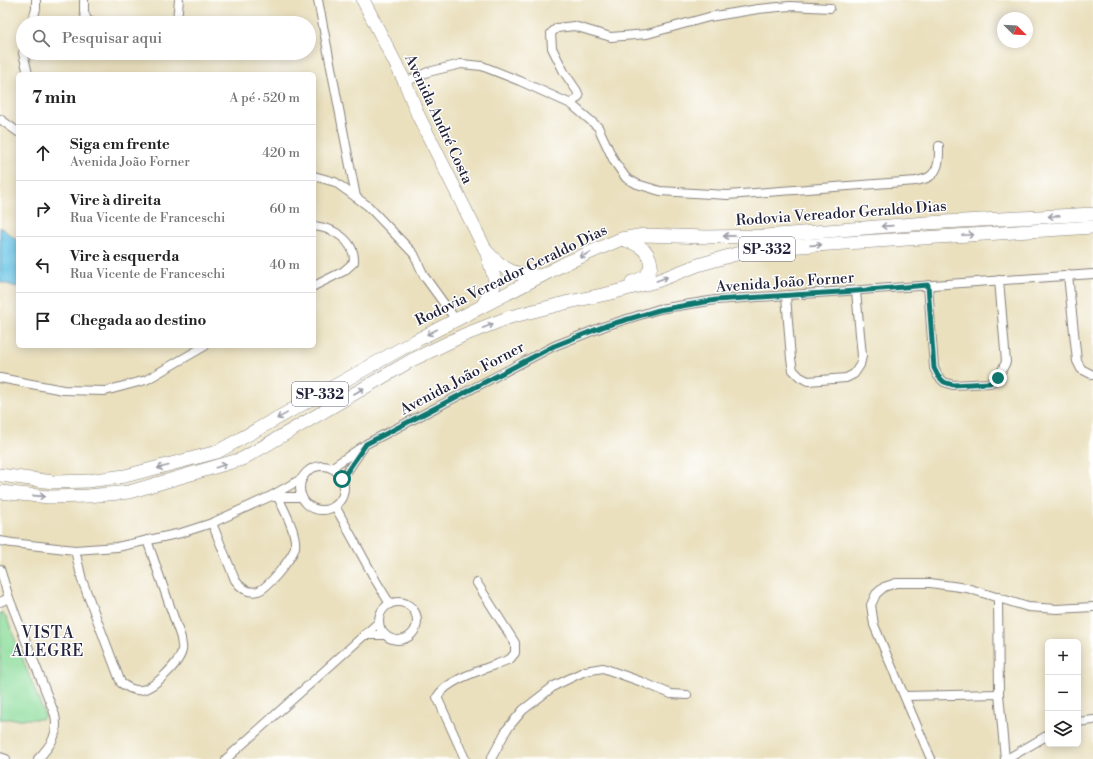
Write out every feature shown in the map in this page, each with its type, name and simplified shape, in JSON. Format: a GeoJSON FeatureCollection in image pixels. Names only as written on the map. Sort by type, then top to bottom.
{"type":"FeatureCollection","features":[{"type":"Feature","properties":{"kind":"main road","name":"Avenida André Costa"},"geometry":{"type":"LineString","coordinates":[[363,0],[405,82],[418,115],[486,252],[495,280],[494,286],[482,307]]}},
{"type":"Feature","properties":{"kind":"main road","name":"Rodovia Vereador Geraldo Dias"},"geometry":{"type":"LineString","coordinates":[[0,475],[53,482],[88,481],[125,476],[217,452],[415,341],[566,263],[621,239],[644,235],[706,237],[765,236],[926,223],[1093,214]]}},
{"type":"Feature","properties":{"kind":"main road","name":"Rodovia Vereador Geraldo Dias"},"geometry":{"type":"LineString","coordinates":[[0,492],[49,497],[88,496],[129,492],[242,459],[412,360],[464,335],[510,317],[657,281],[698,265],[736,254],[771,248],[1093,227]]}},
{"type":"Feature","properties":{"kind":"main road"},"geometry":{"type":"LineString","coordinates":[[612,293],[622,286],[644,277],[650,267],[649,255],[644,250],[637,245],[621,239]]}},
{"type":"Feature","properties":{"kind":"main road","name":"Avenida André Costa"},"geometry":{"type":"LineString","coordinates":[[486,252],[499,265],[515,273],[541,276]]}},
{"type":"Feature","properties":{"kind":"street"},"geometry":{"type":"LineString","coordinates":[[34,16],[36,0]]}},
{"type":"Feature","properties":{"kind":"street"},"geometry":{"type":"LineString","coordinates":[[84,0],[86,16]]}},
{"type":"Feature","properties":{"kind":"street"},"geometry":{"type":"LineString","coordinates":[[177,16],[178,0]]}},
{"type":"Feature","properties":{"kind":"street"},"geometry":{"type":"LineString","coordinates":[[318,0],[356,197]]}},
{"type":"Feature","properties":{"kind":"street"},"geometry":{"type":"LineString","coordinates":[[571,104],[579,96],[564,72],[552,48],[551,33],[557,28],[574,26],[611,37],[647,34],[709,17],[758,9],[790,6],[830,8]]}},
{"type":"Feature","properties":{"kind":"street"},"geometry":{"type":"LineString","coordinates":[[25,60],[28,72]]}},
{"type":"Feature","properties":{"kind":"street"},"geometry":{"type":"LineString","coordinates":[[405,82],[428,72],[461,64],[482,66],[520,81],[571,104],[598,127],[614,161],[626,178],[637,184],[660,191],[727,195],[916,181],[930,177],[934,172],[940,162],[939,146]]}},
{"type":"Feature","properties":{"kind":"street"},"geometry":{"type":"LineString","coordinates":[[0,119],[16,131]]}},
{"type":"Feature","properties":{"kind":"street"},"geometry":{"type":"LineString","coordinates":[[316,177],[335,182],[368,206],[414,254],[424,276],[456,320]]}},
{"type":"Feature","properties":{"kind":"street"},"geometry":{"type":"LineString","coordinates":[[316,226],[325,228],[342,236],[348,242],[354,254],[354,262],[344,271],[316,285]]}},
{"type":"Feature","properties":{"kind":"street","name":"Avenida João Forner"},"geometry":{"type":"LineString","coordinates":[[331,468],[366,444],[554,346],[605,326],[667,308],[716,300],[1093,274]]}},
{"type":"Feature","properties":{"kind":"street"},"geometry":{"type":"LineString","coordinates":[[1068,275],[1076,361],[1081,369],[1093,375]]}},
{"type":"Feature","properties":{"kind":"street"},"geometry":{"type":"LineString","coordinates":[[928,285],[934,368],[938,376],[944,382],[953,385],[990,383],[998,378],[1006,362],[999,280]]}},
{"type":"Feature","properties":{"kind":"street"},"geometry":{"type":"LineString","coordinates":[[786,296],[793,370],[800,378],[808,381],[846,378],[854,374],[860,365],[862,356],[856,291]]}},
{"type":"Feature","properties":{"kind":"street"},"geometry":{"type":"LineString","coordinates":[[0,378],[63,390],[105,391],[146,380],[202,348]]}},
{"type":"Feature","properties":{"kind":"street","name":"Avenida João Forner"},"geometry":{"type":"LineString","coordinates":[[342,479],[366,444]]}},
{"type":"Feature","properties":{"kind":"street"},"geometry":{"type":"LineString","coordinates":[[323,466],[331,468],[340,475],[342,479],[344,489],[342,498],[335,506],[326,510],[316,510],[308,505],[302,497],[300,487],[303,478],[309,470],[313,468],[323,466]]}},
{"type":"Feature","properties":{"kind":"street"},"geometry":{"type":"LineString","coordinates":[[0,541],[75,550],[117,546],[181,533],[212,523],[269,497],[303,478]]}},
{"type":"Feature","properties":{"kind":"street"},"geometry":{"type":"LineString","coordinates":[[269,497],[302,497]]}},
{"type":"Feature","properties":{"kind":"street"},"geometry":{"type":"LineString","coordinates":[[212,523],[235,580],[241,587],[250,591],[258,591],[268,584],[290,558],[295,547],[295,536],[278,497]]}},
{"type":"Feature","properties":{"kind":"street"},"geometry":{"type":"LineString","coordinates":[[335,506],[390,604]]}},
{"type":"Feature","properties":{"kind":"street"},"geometry":{"type":"LineString","coordinates":[[75,550],[82,580],[121,682],[130,689],[142,690],[153,686],[176,663],[182,651],[181,638],[147,540]]}},
{"type":"Feature","properties":{"kind":"street"},"geometry":{"type":"LineString","coordinates":[[0,570],[9,598],[55,715],[57,726],[52,741],[38,759]]}},
{"type":"Feature","properties":{"kind":"street"},"geometry":{"type":"LineString","coordinates":[[465,759],[437,697],[441,690],[456,680],[510,659],[515,653],[515,643],[477,583]]}},
{"type":"Feature","properties":{"kind":"street"},"geometry":{"type":"LineString","coordinates":[[931,759],[874,625],[871,606],[876,594],[884,587],[896,583],[930,583],[967,588],[1028,607],[1057,609],[1093,606]]}},
{"type":"Feature","properties":{"kind":"street"},"geometry":{"type":"LineString","coordinates":[[998,597],[999,694],[1006,759],[1045,737]]}},
{"type":"Feature","properties":{"kind":"street"},"geometry":{"type":"LineString","coordinates":[[0,602],[9,598]]}},
{"type":"Feature","properties":{"kind":"street"},"geometry":{"type":"LineString","coordinates":[[364,635],[385,635],[398,640],[406,638],[412,633],[416,620],[415,613],[410,607],[404,603],[397,602],[384,608],[380,614],[379,622],[385,635]]}},
{"type":"Feature","properties":{"kind":"street"},"geometry":{"type":"LineString","coordinates":[[226,759],[379,622]]}},
{"type":"Feature","properties":{"kind":"street"},"geometry":{"type":"LineString","coordinates":[[491,759],[507,729],[523,710],[554,686],[585,671],[604,668],[672,694],[687,695]]}},
{"type":"Feature","properties":{"kind":"street"},"geometry":{"type":"LineString","coordinates":[[905,696],[999,694]]}},
{"type":"Feature","properties":{"kind":"street"},"geometry":{"type":"LineString","coordinates":[[1081,722],[1093,720]]}},
{"type":"Feature","properties":{"kind":"street"},"geometry":{"type":"LineString","coordinates":[[0,757],[6,759]]}},
{"type":"Feature","properties":{"kind":"green space"},"geometry":{"type":"Polygon","coordinates":[[[0,613],[7,619],[45,716],[42,719],[0,719],[0,613]]]}},
{"type":"Feature","properties":{"kind":"water"},"geometry":{"type":"Polygon","coordinates":[[[0,227],[16,239],[16,286],[0,282],[0,227]]]}},
{"type":"Feature","properties":{"kind":"district","name":"VISTA ALEGRE"},"geometry":{"type":"Point","coordinates":[48,641]}},
{"type":"Feature","properties":{"kind":"route"},"geometry":{"type":"LineString","coordinates":[[342,479],[366,444],[554,346],[605,326],[659,310],[716,300],[928,285],[934,368],[938,376],[944,382],[953,385],[990,383],[998,378]]}}]}
